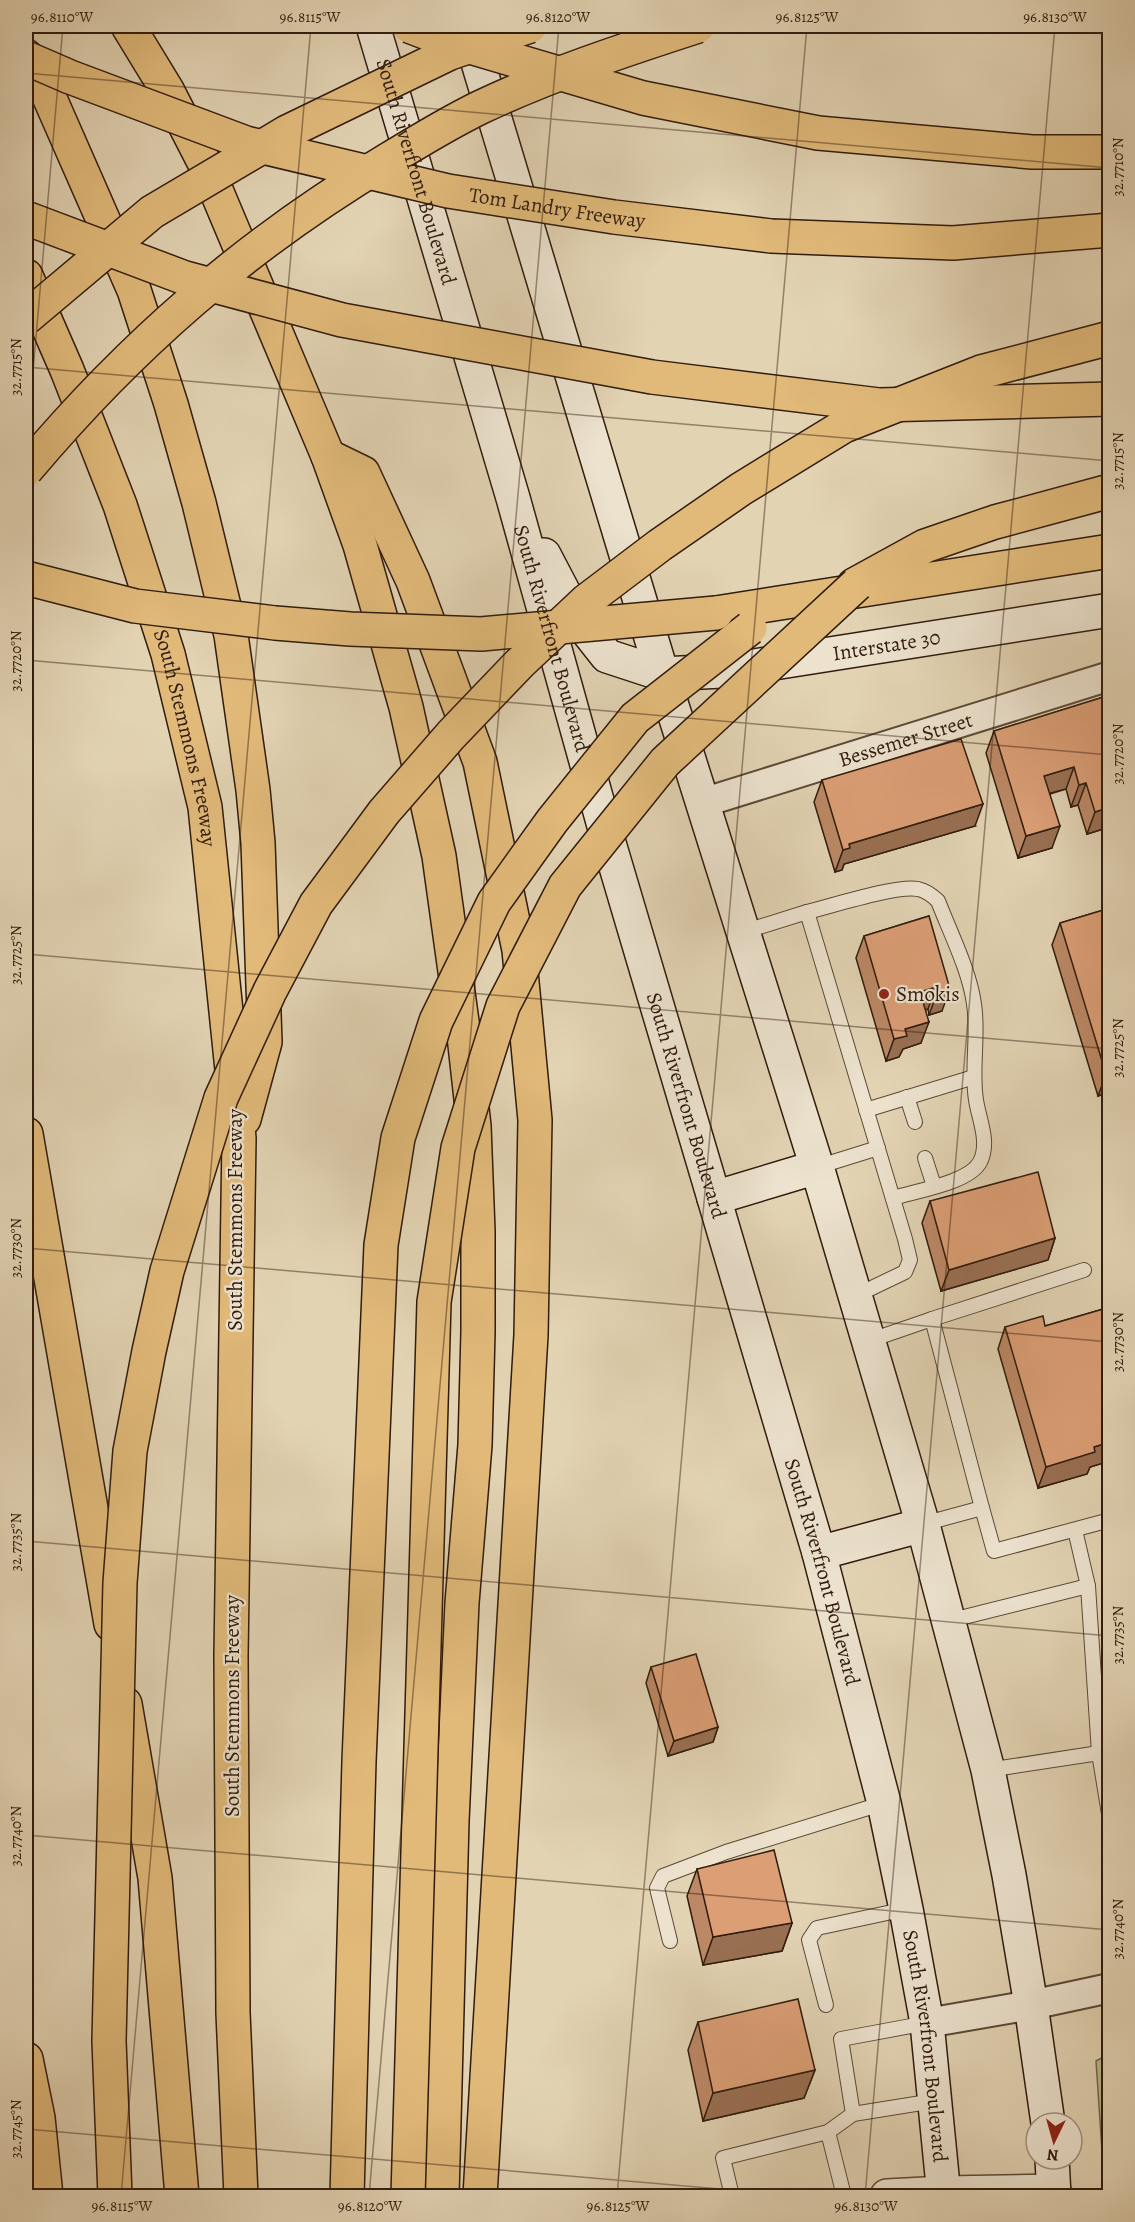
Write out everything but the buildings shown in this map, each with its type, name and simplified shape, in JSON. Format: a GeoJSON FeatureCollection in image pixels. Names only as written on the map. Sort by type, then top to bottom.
{"type":"FeatureCollection","features":[{"type":"Feature","properties":{"kind":"highway"},"geometry":{"type":"LineString","coordinates":[[128,26],[167,90],[204,164],[328,456],[360,545],[406,707],[434,833],[461,1013],[474,1126],[478,1231],[478,1332],[475,1445],[462,1603],[452,1821],[442,2196]]}},
{"type":"Feature","properties":{"kind":"highway"},"geometry":{"type":"LineString","coordinates":[[409,26],[443,39],[643,98],[818,133],[1032,152],[1110,152]]}},
{"type":"Feature","properties":{"kind":"highway"},"geometry":{"type":"LineString","coordinates":[[26,318],[152,212],[287,132],[450,53],[530,26]]}},
{"type":"Feature","properties":{"kind":"highway"},"geometry":{"type":"LineString","coordinates":[[26,470],[119,366],[174,314],[262,243],[353,181],[447,124],[482,106],[587,62],[698,26]]}},
{"type":"Feature","properties":{"kind":"highway"},"geometry":{"type":"LineString","coordinates":[[26,57],[47,92],[134,290],[183,448],[231,635],[254,801],[265,1042],[239,1138]]}},
{"type":"Feature","properties":{"kind":"highway","name":"Tom Landry Freeway"},"geometry":{"type":"LineString","coordinates":[[26,57],[70,77],[246,143],[460,193],[614,217],[771,236],[953,243],[1110,231]]}},
{"type":"Feature","properties":{"kind":"highway"},"geometry":{"type":"LineString","coordinates":[[26,218],[185,278],[342,320],[652,377],[879,405],[1110,399]]}},
{"type":"Feature","properties":{"kind":"highway","name":"South Stemmons Freeway"},"geometry":{"type":"LineString","coordinates":[[26,276],[67,370],[120,505],[168,654],[205,807],[239,1138],[231,1668],[233,2013],[241,2196]]}},
{"type":"Feature","properties":{"kind":"highway"},"geometry":{"type":"LineString","coordinates":[[115,2196],[109,2041],[120,1583],[130,1451],[167,1271],[221,1098],[270,991],[316,904],[384,812],[466,719],[519,664],[586,601],[660,545],[741,489],[844,426],[981,372],[1110,338]]}},
{"type":"Feature","properties":{"kind":"highway"},"geometry":{"type":"LineString","coordinates":[[328,456],[363,473],[413,581],[480,762],[519,950],[535,1120],[531,1335],[480,2196]]}},
{"type":"Feature","properties":{"kind":"highway"},"geometry":{"type":"LineString","coordinates":[[347,2196],[359,1761],[381,1257],[398,1138],[436,1021],[494,902],[552,821],[635,718],[750,628],[857,584],[925,546],[995,522],[1110,491]]}},
{"type":"Feature","properties":{"kind":"highway"},"geometry":{"type":"LineString","coordinates":[[26,578],[135,606],[275,623],[350,629],[481,634],[716,613],[1110,551]]}},
{"type":"Feature","properties":{"kind":"highway"},"geometry":{"type":"LineString","coordinates":[[408,2196],[434,1302],[458,1148],[502,1006],[565,886],[665,762],[857,584]]}},
{"type":"Feature","properties":{"kind":"highway"},"geometry":{"type":"LineString","coordinates":[[26,1134],[155,1878],[182,2196]]}},
{"type":"Feature","properties":{"kind":"highway"},"geometry":{"type":"LineString","coordinates":[[26,2059],[38,2118],[46,2196]]}},
{"type":"Feature","properties":{"kind":"main road","name":"South Riverfront Boulevard"},"geometry":{"type":"LineString","coordinates":[[373,26],[513,498],[606,833],[819,1553],[884,1803],[906,1909],[927,2023],[944,2194]]}},
{"type":"Feature","properties":{"kind":"main road"},"geometry":{"type":"LineString","coordinates":[[467,26],[662,674],[817,1167],[923,1525],[987,1770],[1009,1875],[1046,2111]]}},
{"type":"Feature","properties":{"kind":"main road"},"geometry":{"type":"LineString","coordinates":[[513,498],[577,618],[607,657],[662,674]]}},
{"type":"Feature","properties":{"kind":"main road","name":"Interstate 30"},"geometry":{"type":"LineString","coordinates":[[662,674],[722,671],[1110,610]]}},
{"type":"Feature","properties":{"kind":"main road"},"geometry":{"type":"LineString","coordinates":[[714,1198],[817,1167]]}},
{"type":"Feature","properties":{"kind":"main road"},"geometry":{"type":"LineString","coordinates":[[819,1553],[923,1525]]}},
{"type":"Feature","properties":{"kind":"main road"},"geometry":{"type":"LineString","coordinates":[[886,2196],[1054,2194],[1053,2171]]}},
{"type":"Feature","properties":{"kind":"street","name":"Bessemer Street"},"geometry":{"type":"LineString","coordinates":[[702,804],[1110,676]]}},
{"type":"Feature","properties":{"kind":"street"},"geometry":{"type":"LineString","coordinates":[[927,2023],[1031,2005],[1110,1988]]}},
{"type":"Feature","properties":{"kind":"lane"},"geometry":{"type":"LineString","coordinates":[[742,933],[807,912],[883,893],[917,889],[931,893],[938,901],[969,981],[974,1002],[977,1032],[974,1077],[976,1101],[985,1144],[980,1163],[964,1177],[893,1198]]}},
{"type":"Feature","properties":{"kind":"lane"},"geometry":{"type":"LineString","coordinates":[[807,912],[910,1260],[906,1272],[855,1296]]}},
{"type":"Feature","properties":{"kind":"lane"},"geometry":{"type":"LineString","coordinates":[[866,1110],[974,1077]]}},
{"type":"Feature","properties":{"kind":"lane"},"geometry":{"type":"LineString","coordinates":[[908,1097],[915,1122]]}},
{"type":"Feature","properties":{"kind":"lane"},"geometry":{"type":"LineString","coordinates":[[817,1167],[878,1148]]}},
{"type":"Feature","properties":{"kind":"lane"},"geometry":{"type":"LineString","coordinates":[[926,1158],[934,1186]]}},
{"type":"Feature","properties":{"kind":"lane"},"geometry":{"type":"LineString","coordinates":[[868,1341],[1084,1270]]}},
{"type":"Feature","properties":{"kind":"lane"},"geometry":{"type":"LineString","coordinates":[[932,1319],[994,1551],[1110,1520]]}},
{"type":"Feature","properties":{"kind":"lane"},"geometry":{"type":"LineString","coordinates":[[923,1525],[982,1508]]}},
{"type":"Feature","properties":{"kind":"lane"},"geometry":{"type":"LineString","coordinates":[[1074,1530],[1089,1586],[1099,1753],[1110,1820]]}},
{"type":"Feature","properties":{"kind":"lane"},"geometry":{"type":"LineString","coordinates":[[948,1621],[1089,1586]]}},
{"type":"Feature","properties":{"kind":"lane"},"geometry":{"type":"LineString","coordinates":[[987,1770],[1099,1753]]}},
{"type":"Feature","properties":{"kind":"lane"},"geometry":{"type":"LineString","coordinates":[[670,1941],[657,1888],[663,1876],[726,1852],[884,1803]]}},
{"type":"Feature","properties":{"kind":"lane"},"geometry":{"type":"LineString","coordinates":[[826,2005],[809,1940],[817,1928],[906,1909]]}},
{"type":"Feature","properties":{"kind":"lane"},"geometry":{"type":"LineString","coordinates":[[853,2114],[841,2039],[927,2023]]}},
{"type":"Feature","properties":{"kind":"lane"},"geometry":{"type":"LineString","coordinates":[[732,2196],[723,2158],[828,2133],[853,2114],[936,2101]]}},
{"type":"Feature","properties":{"kind":"lane"},"geometry":{"type":"LineString","coordinates":[[828,2133],[844,2196]]}},
{"type":"Feature","properties":{"kind":"green space"},"geometry":{"type":"Polygon","coordinates":[[[1109,2054],[1110,2196],[1105,2196],[1096,2061],[1109,2054]]]}},
{"type":"Feature","properties":{"kind":"place","name":"Smokis"},"geometry":{"type":"Point","coordinates":[884,994]}}]}
